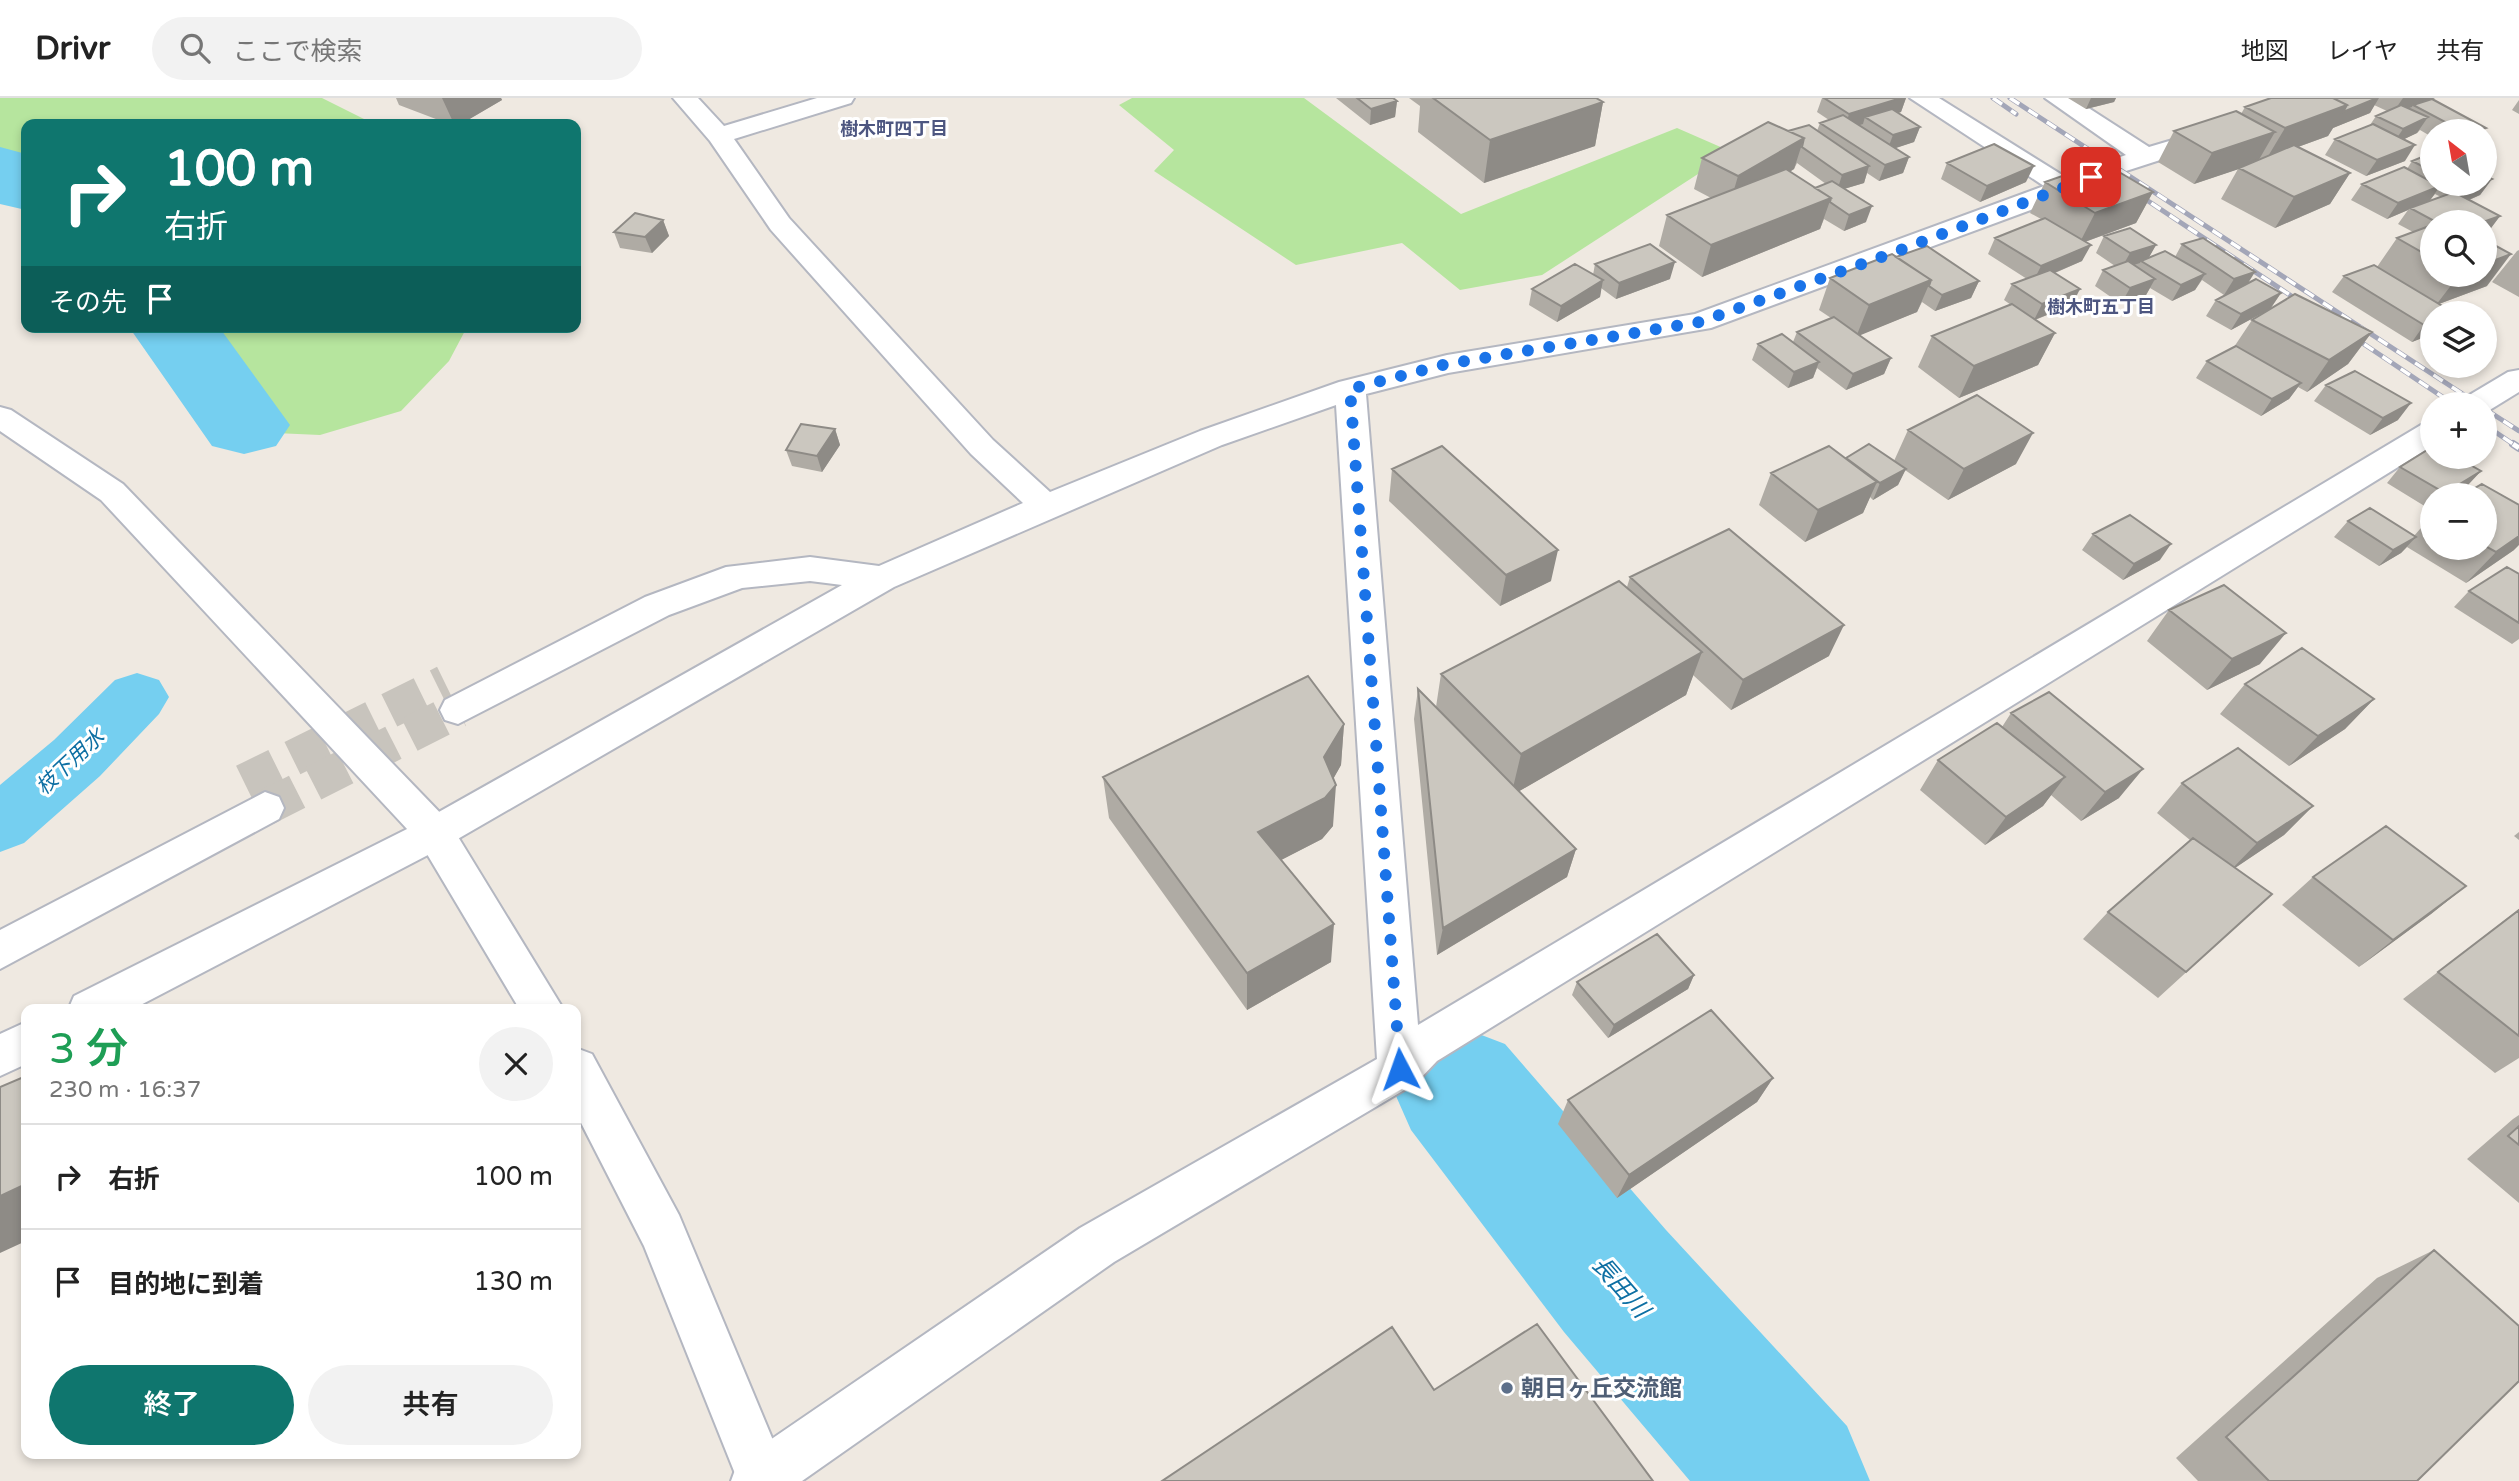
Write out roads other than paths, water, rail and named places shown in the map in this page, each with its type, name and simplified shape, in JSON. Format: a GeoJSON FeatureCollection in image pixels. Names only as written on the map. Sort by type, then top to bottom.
{"type":"FeatureCollection","features":[{"type":"Feature","properties":{"kind":"street"},"geometry":{"type":"LineString","coordinates":[[685,98],[719,136],[780,225],[982,447],[1046,506]]}},
{"type":"Feature","properties":{"kind":"street"},"geometry":{"type":"LineString","coordinates":[[719,136],[842,98]]}},
{"type":"Feature","properties":{"kind":"street"},"geometry":{"type":"LineString","coordinates":[[101,1004],[435,833],[881,578],[1046,506],[1211,438],[1350,389],[1447,364],[1700,322],[2078,182],[1922,98]]}},
{"type":"Feature","properties":{"kind":"street"},"geometry":{"type":"LineString","coordinates":[[2057,98],[2136,160],[2236,127]]}},
{"type":"Feature","properties":{"kind":"street"},"geometry":{"type":"LineString","coordinates":[[2497,392],[2519,379]]}},
{"type":"Feature","properties":{"kind":"street"},"geometry":{"type":"LineString","coordinates":[[1350,389],[1400,1069]]}},
{"type":"Feature","properties":{"kind":"street"},"geometry":{"type":"LineString","coordinates":[[0,417],[112,492],[435,833],[539,1004]]}},
{"type":"Feature","properties":{"kind":"street"},"geometry":{"type":"LineString","coordinates":[[581,1078],[662,1232],[761,1480],[1097,1245],[1400,1069],[1433,1040],[2420,439]]}},
{"type":"Feature","properties":{"kind":"street"},"geometry":{"type":"LineString","coordinates":[[458,710],[657,606],[738,576],[810,569],[881,578]]}},
{"type":"Feature","properties":{"kind":"street"},"geometry":{"type":"LineString","coordinates":[[0,951],[265,808]]}},
{"type":"Feature","properties":{"kind":"street"},"geometry":{"type":"LineString","coordinates":[[0,1056],[21,1045]]}},
{"type":"Feature","properties":{"kind":"waterway","name":"枝下用水"},"geometry":{"type":"LineString","coordinates":[[0,170],[21,184]]}},
{"type":"Feature","properties":{"kind":"waterway","name":"枝下用水"},"geometry":{"type":"LineString","coordinates":[[177,333],[244,425]]}},
{"type":"Feature","properties":{"kind":"waterway","name":"枝下用水"},"geometry":{"type":"LineString","coordinates":[[0,824],[77,758],[137,697]]}},
{"type":"Feature","properties":{"kind":"waterway","name":"長田川"},"geometry":{"type":"LineString","coordinates":[[1458,1087],[1615,1281],[1792,1481]]}},
{"type":"Feature","properties":{"kind":"tunnel"},"geometry":{"type":"LineString","coordinates":[[244,782],[445,683]]}},
{"type":"Feature","properties":{"kind":"tunnel"},"geometry":{"type":"LineString","coordinates":[[265,808],[458,710]]}},
{"type":"Feature","properties":{"kind":"railway"},"geometry":{"type":"LineString","coordinates":[[1993,98],[2016,114]]}},
{"type":"Feature","properties":{"kind":"railway"},"geometry":{"type":"LineString","coordinates":[[2010,98],[2460,392]]}},
{"type":"Feature","properties":{"kind":"railway"},"geometry":{"type":"LineString","coordinates":[[2133,191],[2308,307]]}},
{"type":"Feature","properties":{"kind":"railway"},"geometry":{"type":"LineString","coordinates":[[2346,332],[2435,392]]}},
{"type":"Feature","properties":{"kind":"railway"},"geometry":{"type":"LineString","coordinates":[[2497,417],[2519,431]]}},
{"type":"Feature","properties":{"kind":"railway"},"geometry":{"type":"LineString","coordinates":[[2497,433],[2516,446]]}},
{"type":"Feature","properties":{"kind":"place","name":"朝日ヶ丘交流館"},"geometry":{"type":"Point","coordinates":[1507,1388]}},
{"type":"Feature","properties":{"kind":"district","name":"樹木町四丁目"},"geometry":{"type":"Point","coordinates":[894,129]}},
{"type":"Feature","properties":{"kind":"district","name":"樹木町五丁目"},"geometry":{"type":"Point","coordinates":[2101,307]}}]}
